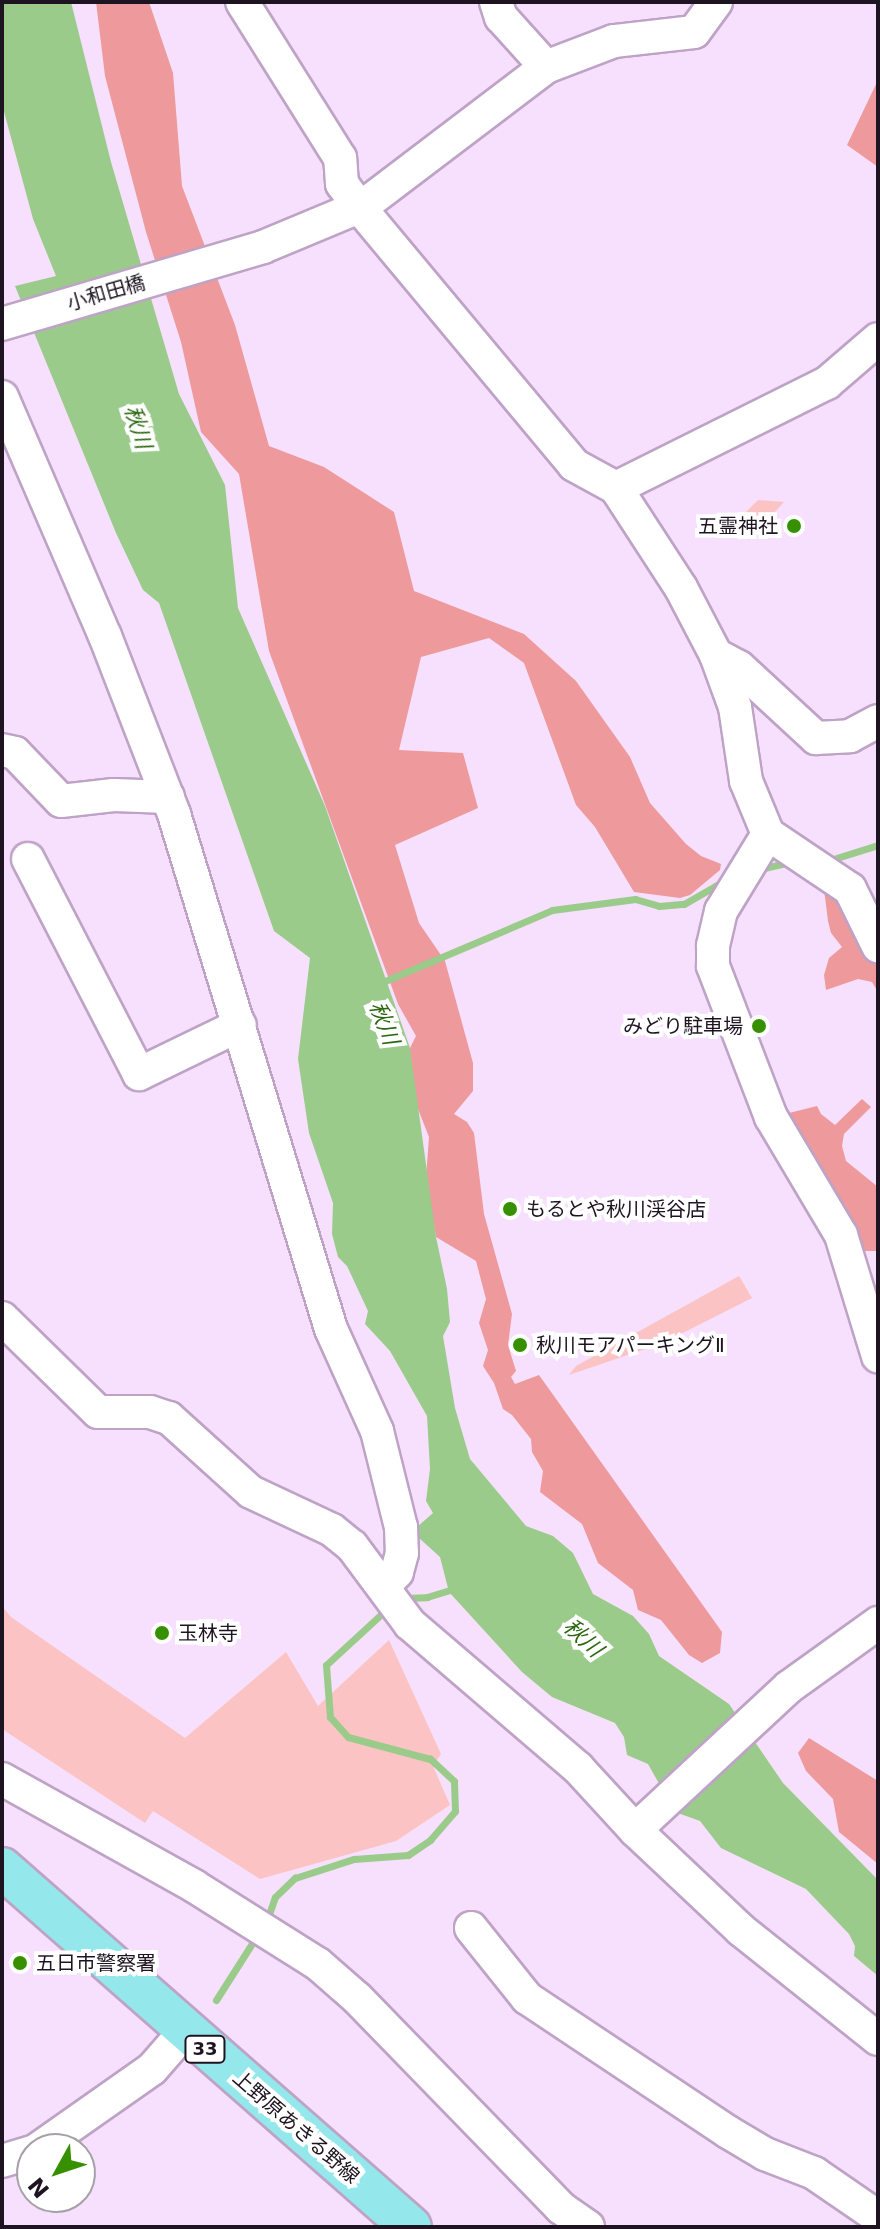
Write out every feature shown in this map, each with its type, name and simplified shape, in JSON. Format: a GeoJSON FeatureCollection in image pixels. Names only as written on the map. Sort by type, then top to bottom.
{"type":"FeatureCollection","features":[{"type":"Feature","properties":{"kind":"main road","name":"上野原あきる野線"},"geometry":{"type":"LineString","coordinates":[[2,1868],[411,2227]]}},
{"type":"Feature","properties":{"kind":"street","name":"小和田橋"},"geometry":{"type":"LineString","coordinates":[[2,324],[263,247],[359,207],[342,184],[340,158],[242,2]]}},
{"type":"Feature","properties":{"kind":"street"},"geometry":{"type":"LineString","coordinates":[[496,2],[501,17],[546,67]]}},
{"type":"Feature","properties":{"kind":"street"},"geometry":{"type":"LineString","coordinates":[[716,2],[694,32],[614,41],[546,67],[360,208],[574,465],[616,488],[681,588],[716,655],[735,707],[746,781],[768,834],[854,893],[878,946]]}},
{"type":"Feature","properties":{"kind":"street"},"geometry":{"type":"LineString","coordinates":[[616,488],[827,383],[878,339]]}},
{"type":"Feature","properties":{"kind":"street"},"geometry":{"type":"LineString","coordinates":[[2,397],[105,636],[168,797],[331,1329],[377,1431],[392,1484],[402,1553],[389,1596]]}},
{"type":"Feature","properties":{"kind":"street"},"geometry":{"type":"LineString","coordinates":[[716,655],[739,667],[816,738],[850,736],[878,721]]}},
{"type":"Feature","properties":{"kind":"street"},"geometry":{"type":"LineString","coordinates":[[2,750],[15,753],[61,801],[114,795],[168,797]]}},
{"type":"Feature","properties":{"kind":"street"},"geometry":{"type":"LineString","coordinates":[[768,834],[721,911],[713,946],[713,966],[771,1117],[841,1235],[878,1356]]}},
{"type":"Feature","properties":{"kind":"street"},"geometry":{"type":"LineString","coordinates":[[28,859],[139,1074],[240,1025]]}},
{"type":"Feature","properties":{"kind":"street"},"geometry":{"type":"LineString","coordinates":[[2,1318],[98,1412],[150,1412],[169,1418],[251,1492],[332,1530],[352,1546],[389,1596],[640,1826],[741,1930],[878,2039]]}},
{"type":"Feature","properties":{"kind":"street"},"geometry":{"type":"LineString","coordinates":[[640,1826],[774,1702],[823,1661],[878,1623]]}},
{"type":"Feature","properties":{"kind":"street"},"geometry":{"type":"LineString","coordinates":[[2,1779],[264,1928],[357,1998],[561,2208],[588,2227]]}},
{"type":"Feature","properties":{"kind":"street"},"geometry":{"type":"LineString","coordinates":[[471,1928],[527,1998],[728,2132],[765,2154],[814,2173],[878,2217]]}},
{"type":"Feature","properties":{"kind":"street"},"geometry":{"type":"LineString","coordinates":[[61,2133],[152,2069],[185,2031]]}},
{"type":"Feature","properties":{"kind":"shaded area"},"geometry":{"type":"Polygon","coordinates":[[[96,2],[149,2],[173,73],[182,186],[235,325],[269,446],[324,467],[394,512],[414,591],[524,634],[576,681],[630,757],[650,803],[686,844],[701,856],[721,864],[720,870],[690,895],[680,898],[634,892],[595,827],[576,805],[524,663],[489,638],[421,657],[399,750],[463,753],[478,808],[395,845],[419,923],[445,961],[473,1063],[473,1091],[454,1114],[467,1122],[474,1133],[484,1214],[512,1314],[508,1345],[516,1371],[511,1377],[515,1384],[539,1375],[722,1632],[720,1653],[702,1663],[689,1655],[661,1620],[638,1610],[633,1590],[598,1563],[582,1524],[540,1492],[543,1471],[532,1452],[531,1439],[512,1415],[503,1409],[494,1383],[483,1366],[488,1350],[479,1323],[486,1299],[476,1261],[436,1237],[426,1178],[429,1137],[409,1086],[405,1058],[416,1036],[398,1004],[269,651],[239,474],[201,432],[181,342],[146,232],[105,76],[96,2]]]}},
{"type":"Feature","properties":{"kind":"shaded area"},"geometry":{"type":"Polygon","coordinates":[[[878,80],[878,167],[847,145],[878,80]]]}},
{"type":"Feature","properties":{"kind":"shaded area"},"geometry":{"type":"Polygon","coordinates":[[[758,500],[784,502],[749,540],[735,523],[758,500]]]}},
{"type":"Feature","properties":{"kind":"shaded area"},"geometry":{"type":"Polygon","coordinates":[[[828,881],[878,964],[878,992],[872,982],[858,979],[826,990],[824,975],[829,958],[842,947],[831,933],[828,921],[824,889],[828,881]]]}},
{"type":"Feature","properties":{"kind":"shaded area"},"geometry":{"type":"Polygon","coordinates":[[[862,1099],[871,1107],[844,1134],[842,1146],[846,1161],[878,1187],[878,1251],[859,1251],[777,1116],[817,1106],[821,1114],[835,1125],[862,1099]]]}},
{"type":"Feature","properties":{"kind":"shaded area"},"geometry":{"type":"Polygon","coordinates":[[[739,1276],[752,1298],[663,1343],[569,1375],[576,1366],[739,1276]]]}},
{"type":"Feature","properties":{"kind":"shaded area"},"geometry":{"type":"Polygon","coordinates":[[[2,1606],[11,1617],[185,1738],[286,1652],[318,1706],[389,1640],[441,1754],[433,1766],[450,1805],[396,1841],[260,1879],[153,1811],[145,1823],[2,1729],[2,1606]]]}},
{"type":"Feature","properties":{"kind":"shaded area"},"geometry":{"type":"Polygon","coordinates":[[[809,1738],[878,1781],[878,1864],[839,1832],[833,1799],[806,1771],[798,1753],[809,1738]]]}},
{"type":"Feature","properties":{"kind":"water","name":"秋川"},"geometry":{"type":"Polygon","coordinates":[[[2,2],[71,2],[111,162],[179,394],[225,485],[238,608],[325,806],[410,1048],[436,1237],[447,1289],[450,1322],[443,1336],[455,1408],[470,1459],[526,1526],[553,1536],[573,1553],[593,1594],[633,1616],[649,1634],[659,1656],[729,1704],[783,1783],[878,1880],[878,1976],[854,1956],[855,1946],[849,1934],[806,1889],[721,1848],[700,1821],[675,1812],[648,1764],[627,1755],[624,1737],[615,1723],[552,1697],[522,1672],[449,1592],[440,1557],[419,1538],[417,1527],[433,1513],[426,1501],[430,1469],[427,1416],[390,1351],[365,1324],[368,1311],[347,1266],[338,1257],[332,1234],[333,1203],[309,1133],[298,1059],[310,958],[274,931],[159,603],[143,590],[116,533],[15,286],[56,276],[33,219],[3,108],[2,2]]]}},
{"type":"Feature","properties":{"kind":"waterway"},"geometry":{"type":"LineString","coordinates":[[827,861],[878,845]]}},
{"type":"Feature","properties":{"kind":"waterway"},"geometry":{"type":"LineString","coordinates":[[760,869],[791,862]]}},
{"type":"Feature","properties":{"kind":"waterway"},"geometry":{"type":"LineString","coordinates":[[378,984],[552,910],[635,899],[659,906],[684,904],[729,878]]}},
{"type":"Feature","properties":{"kind":"waterway"},"geometry":{"type":"LineString","coordinates":[[402,1598],[427,1597],[456,1588]]}},
{"type":"Feature","properties":{"kind":"waterway"},"geometry":{"type":"LineString","coordinates":[[267,1920],[275,1897],[295,1878],[354,1859],[408,1855],[430,1840],[455,1811],[454,1781],[430,1759],[348,1737],[330,1717],[326,1665],[389,1607]]}},
{"type":"Feature","properties":{"kind":"waterway"},"geometry":{"type":"LineString","coordinates":[[216,2000],[258,1934]]}},
{"type":"Feature","properties":{"kind":"place","name":"五霊神社"},"geometry":{"type":"Point","coordinates":[794,526]}},
{"type":"Feature","properties":{"kind":"place","name":"みどり駐車場"},"geometry":{"type":"Point","coordinates":[759,1026]}},
{"type":"Feature","properties":{"kind":"place","name":"もるとや秋川渓谷店"},"geometry":{"type":"Point","coordinates":[510,1209]}},
{"type":"Feature","properties":{"kind":"place","name":"秋川モアパーキングⅡ"},"geometry":{"type":"Point","coordinates":[520,1345]}},
{"type":"Feature","properties":{"kind":"place","name":"玉林寺"},"geometry":{"type":"Point","coordinates":[162,1633]}},
{"type":"Feature","properties":{"kind":"place","name":"五日市警察署"},"geometry":{"type":"Point","coordinates":[20,1963]}}]}
